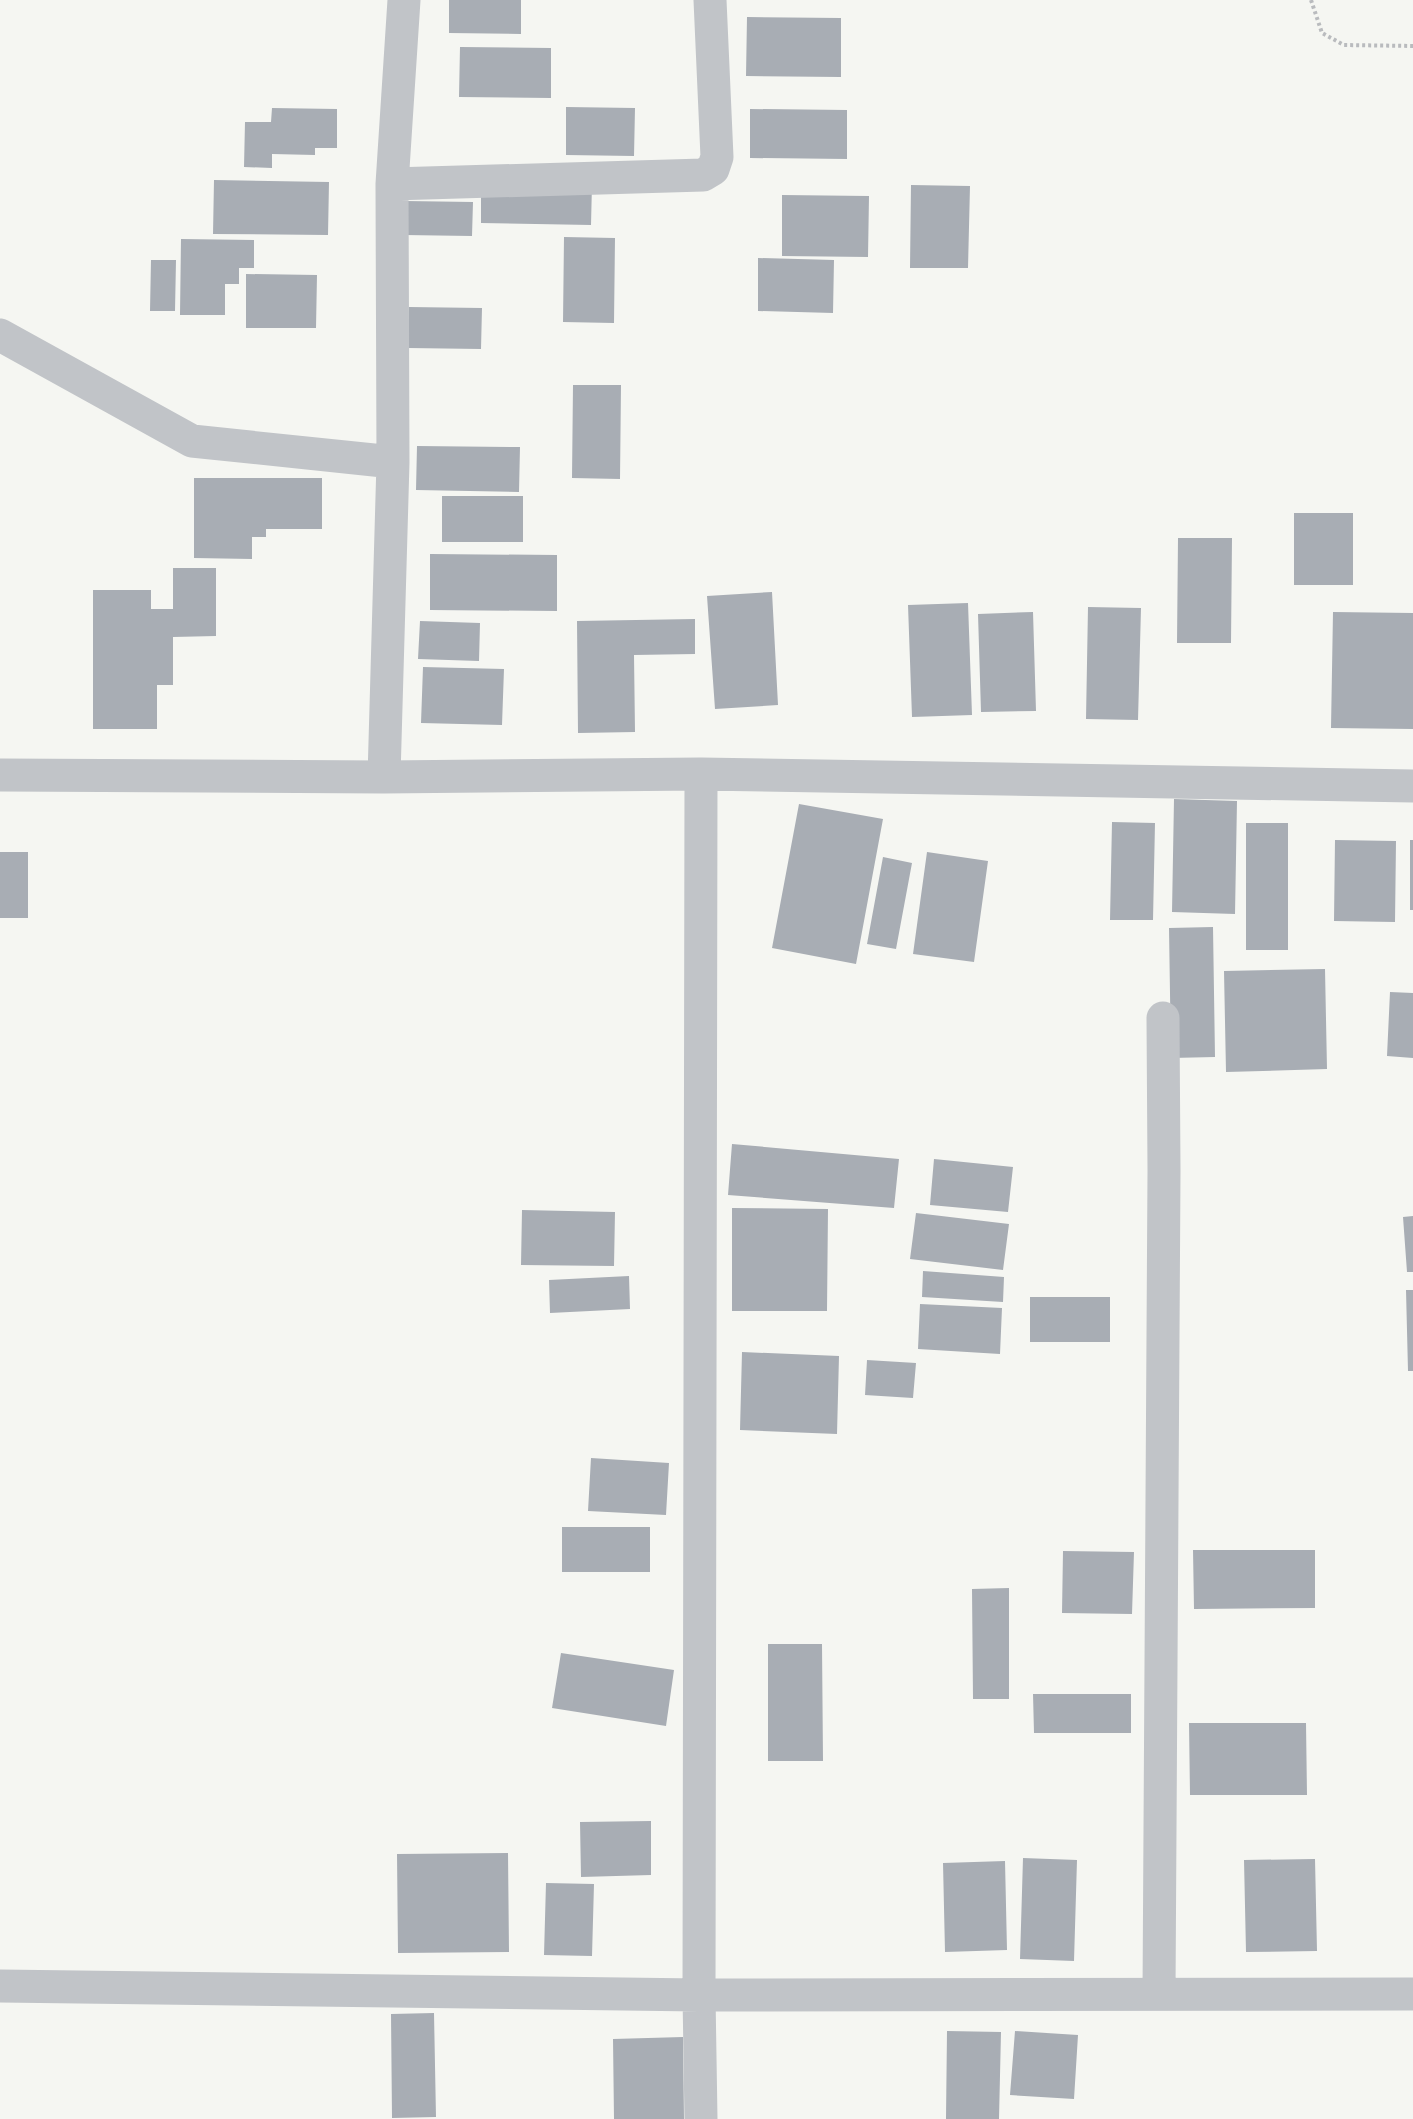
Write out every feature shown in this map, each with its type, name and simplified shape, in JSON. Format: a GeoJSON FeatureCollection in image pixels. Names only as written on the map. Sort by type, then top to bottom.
{"type":"FeatureCollection","features":[{"type":"Feature","properties":{"kind":"street"},"geometry":{"type":"LineString","coordinates":[[384,777],[393,462],[392,183],[404,0]]}},
{"type":"Feature","properties":{"kind":"street"},"geometry":{"type":"LineString","coordinates":[[392,183],[703,176],[713,169],[717,157],[710,0]]}},
{"type":"Feature","properties":{"kind":"street"},"geometry":{"type":"LineString","coordinates":[[0,335],[192,441],[393,462]]}},
{"type":"Feature","properties":{"kind":"street"},"geometry":{"type":"LineString","coordinates":[[701,774],[699,1995],[701,2119]]}},
{"type":"Feature","properties":{"kind":"street"},"geometry":{"type":"LineString","coordinates":[[0,775],[384,777],[701,774],[1413,786]]}},
{"type":"Feature","properties":{"kind":"street"},"geometry":{"type":"LineString","coordinates":[[1159,1994],[1163,1018]]}},
{"type":"Feature","properties":{"kind":"street"},"geometry":{"type":"LineString","coordinates":[[0,1986],[699,1995],[1413,1994]]}},
{"type":"Feature","properties":{"kind":"path"},"geometry":{"type":"LineString","coordinates":[[1311,0],[1322,33],[1344,45],[1413,46]]}},
{"type":"Feature","properties":{"kind":"building"},"geometry":{"type":"Polygon","coordinates":[[[449,0],[521,0],[521,34],[449,33],[449,0]]]}},
{"type":"Feature","properties":{"kind":"building"},"geometry":{"type":"Polygon","coordinates":[[[747,17],[841,18],[841,77],[746,76],[747,17]]]}},
{"type":"Feature","properties":{"kind":"building"},"geometry":{"type":"Polygon","coordinates":[[[460,47],[551,48],[551,98],[459,97],[460,47]]]}},
{"type":"Feature","properties":{"kind":"building"},"geometry":{"type":"Polygon","coordinates":[[[566,107],[635,108],[634,156],[566,155],[566,107]]]}},
{"type":"Feature","properties":{"kind":"building"},"geometry":{"type":"Polygon","coordinates":[[[272,108],[337,109],[337,148],[315,148],[315,155],[272,154],[272,168],[244,167],[245,122],[271,122],[272,108]]]}},
{"type":"Feature","properties":{"kind":"building"},"geometry":{"type":"Polygon","coordinates":[[[750,109],[847,110],[847,159],[750,158],[750,109]]]}},
{"type":"Feature","properties":{"kind":"building"},"geometry":{"type":"Polygon","coordinates":[[[214,180],[329,182],[328,235],[213,234],[214,180]]]}},
{"type":"Feature","properties":{"kind":"building"},"geometry":{"type":"Polygon","coordinates":[[[481,182],[592,184],[591,225],[481,223],[481,182]]]}},
{"type":"Feature","properties":{"kind":"building"},"geometry":{"type":"Polygon","coordinates":[[[911,185],[970,186],[968,268],[910,268],[911,185]]]}},
{"type":"Feature","properties":{"kind":"building"},"geometry":{"type":"Polygon","coordinates":[[[782,195],[869,196],[868,257],[782,256],[782,195]]]}},
{"type":"Feature","properties":{"kind":"building"},"geometry":{"type":"Polygon","coordinates":[[[405,201],[473,202],[472,236],[404,235],[405,201]]]}},
{"type":"Feature","properties":{"kind":"building"},"geometry":{"type":"Polygon","coordinates":[[[564,237],[615,238],[614,323],[563,322],[564,237]]]}},
{"type":"Feature","properties":{"kind":"building"},"geometry":{"type":"Polygon","coordinates":[[[181,239],[254,240],[254,268],[239,268],[239,284],[225,284],[225,315],[180,315],[181,239]]]}},
{"type":"Feature","properties":{"kind":"building"},"geometry":{"type":"Polygon","coordinates":[[[758,258],[834,260],[833,313],[758,311],[758,258]]]}},
{"type":"Feature","properties":{"kind":"building"},"geometry":{"type":"Polygon","coordinates":[[[151,260],[176,260],[175,311],[150,311],[151,260]]]}},
{"type":"Feature","properties":{"kind":"building"},"geometry":{"type":"Polygon","coordinates":[[[246,274],[317,275],[316,328],[246,328],[246,274]]]}},
{"type":"Feature","properties":{"kind":"building"},"geometry":{"type":"Polygon","coordinates":[[[409,307],[482,308],[481,349],[408,348],[409,307]]]}},
{"type":"Feature","properties":{"kind":"building"},"geometry":{"type":"Polygon","coordinates":[[[573,385],[621,385],[620,479],[572,478],[573,385]]]}},
{"type":"Feature","properties":{"kind":"building"},"geometry":{"type":"Polygon","coordinates":[[[417,446],[520,447],[519,492],[416,490],[417,446]]]}},
{"type":"Feature","properties":{"kind":"building"},"geometry":{"type":"Polygon","coordinates":[[[194,478],[322,478],[322,529],[266,529],[266,537],[252,537],[252,559],[194,558],[194,478]]]}},
{"type":"Feature","properties":{"kind":"building"},"geometry":{"type":"Polygon","coordinates":[[[442,496],[523,496],[523,542],[442,542],[442,496]]]}},
{"type":"Feature","properties":{"kind":"building"},"geometry":{"type":"Polygon","coordinates":[[[1294,513],[1353,513],[1353,585],[1294,585],[1294,513]]]}},
{"type":"Feature","properties":{"kind":"building"},"geometry":{"type":"Polygon","coordinates":[[[1178,538],[1232,538],[1231,643],[1177,643],[1178,538]]]}},
{"type":"Feature","properties":{"kind":"building"},"geometry":{"type":"Polygon","coordinates":[[[430,554],[557,555],[557,611],[430,610],[430,554]]]}},
{"type":"Feature","properties":{"kind":"building"},"geometry":{"type":"Polygon","coordinates":[[[173,568],[216,568],[216,636],[173,637],[173,685],[157,685],[157,729],[93,729],[93,590],[151,590],[151,609],[173,609],[173,568]]]}},
{"type":"Feature","properties":{"kind":"building"},"geometry":{"type":"Polygon","coordinates":[[[772,592],[778,705],[715,709],[707,596],[772,592]]]}},
{"type":"Feature","properties":{"kind":"building"},"geometry":{"type":"Polygon","coordinates":[[[968,603],[972,715],[912,717],[908,605],[968,603]]]}},
{"type":"Feature","properties":{"kind":"building"},"geometry":{"type":"Polygon","coordinates":[[[1088,607],[1141,608],[1138,720],[1086,719],[1088,607]]]}},
{"type":"Feature","properties":{"kind":"building"},"geometry":{"type":"Polygon","coordinates":[[[1033,612],[1036,711],[981,712],[978,614],[1033,612]]]}},
{"type":"Feature","properties":{"kind":"building"},"geometry":{"type":"Polygon","coordinates":[[[1333,612],[1413,613],[1413,729],[1331,728],[1333,612]]]}},
{"type":"Feature","properties":{"kind":"building"},"geometry":{"type":"Polygon","coordinates":[[[695,619],[695,654],[634,655],[635,732],[578,733],[577,621],[695,619]]]}},
{"type":"Feature","properties":{"kind":"building"},"geometry":{"type":"Polygon","coordinates":[[[420,621],[480,623],[479,661],[418,659],[420,621]]]}},
{"type":"Feature","properties":{"kind":"building"},"geometry":{"type":"Polygon","coordinates":[[[423,667],[504,669],[502,725],[421,723],[423,667]]]}},
{"type":"Feature","properties":{"kind":"building"},"geometry":{"type":"Polygon","coordinates":[[[1174,799],[1237,801],[1235,914],[1172,912],[1174,799]]]}},
{"type":"Feature","properties":{"kind":"building"},"geometry":{"type":"Polygon","coordinates":[[[799,804],[883,819],[856,964],[772,948],[799,804]]]}},
{"type":"Feature","properties":{"kind":"building"},"geometry":{"type":"Polygon","coordinates":[[[1112,822],[1155,823],[1153,920],[1110,920],[1112,822]]]}},
{"type":"Feature","properties":{"kind":"building"},"geometry":{"type":"Polygon","coordinates":[[[1246,823],[1288,823],[1288,950],[1246,950],[1246,823]]]}},
{"type":"Feature","properties":{"kind":"building"},"geometry":{"type":"Polygon","coordinates":[[[1335,840],[1396,841],[1395,922],[1334,921],[1335,840]]]}},
{"type":"Feature","properties":{"kind":"building"},"geometry":{"type":"Polygon","coordinates":[[[1410,840],[1413,840],[1413,910],[1410,910],[1410,840]]]}},
{"type":"Feature","properties":{"kind":"building"},"geometry":{"type":"Polygon","coordinates":[[[0,852],[28,852],[28,918],[0,918],[0,852]]]}},
{"type":"Feature","properties":{"kind":"building"},"geometry":{"type":"Polygon","coordinates":[[[927,852],[988,861],[974,962],[913,954],[927,852]]]}},
{"type":"Feature","properties":{"kind":"building"},"geometry":{"type":"Polygon","coordinates":[[[883,857],[912,863],[896,949],[867,944],[883,857]]]}},
{"type":"Feature","properties":{"kind":"building"},"geometry":{"type":"Polygon","coordinates":[[[1213,927],[1215,1057],[1171,1058],[1169,928],[1213,927]]]}},
{"type":"Feature","properties":{"kind":"building"},"geometry":{"type":"Polygon","coordinates":[[[1325,969],[1327,1069],[1226,1072],[1224,971],[1325,969]]]}},
{"type":"Feature","properties":{"kind":"building"},"geometry":{"type":"Polygon","coordinates":[[[1390,992],[1413,993],[1413,1058],[1387,1056],[1390,992]]]}},
{"type":"Feature","properties":{"kind":"building"},"geometry":{"type":"Polygon","coordinates":[[[732,1144],[899,1159],[894,1208],[728,1195],[732,1144]]]}},
{"type":"Feature","properties":{"kind":"building"},"geometry":{"type":"Polygon","coordinates":[[[934,1159],[1013,1167],[1008,1212],[930,1205],[934,1159]]]}},
{"type":"Feature","properties":{"kind":"building"},"geometry":{"type":"Polygon","coordinates":[[[732,1208],[828,1209],[827,1311],[732,1311],[732,1208]]]}},
{"type":"Feature","properties":{"kind":"building"},"geometry":{"type":"Polygon","coordinates":[[[522,1210],[615,1212],[614,1266],[521,1265],[522,1210]]]}},
{"type":"Feature","properties":{"kind":"building"},"geometry":{"type":"Polygon","coordinates":[[[916,1213],[1009,1224],[1003,1270],[910,1259],[916,1213]]]}},
{"type":"Feature","properties":{"kind":"building"},"geometry":{"type":"Polygon","coordinates":[[[1413,1216],[1413,1272],[1407,1272],[1403,1217],[1413,1216]]]}},
{"type":"Feature","properties":{"kind":"building"},"geometry":{"type":"Polygon","coordinates":[[[923,1271],[1004,1277],[1003,1302],[922,1297],[923,1271]]]}},
{"type":"Feature","properties":{"kind":"building"},"geometry":{"type":"Polygon","coordinates":[[[629,1276],[630,1309],[550,1313],[549,1280],[629,1276]]]}},
{"type":"Feature","properties":{"kind":"building"},"geometry":{"type":"Polygon","coordinates":[[[1406,1290],[1413,1290],[1413,1371],[1408,1371],[1406,1290]]]}},
{"type":"Feature","properties":{"kind":"building"},"geometry":{"type":"Polygon","coordinates":[[[1030,1297],[1110,1297],[1110,1342],[1030,1342],[1030,1297]]]}},
{"type":"Feature","properties":{"kind":"building"},"geometry":{"type":"Polygon","coordinates":[[[920,1304],[1002,1308],[1000,1354],[918,1349],[920,1304]]]}},
{"type":"Feature","properties":{"kind":"building"},"geometry":{"type":"Polygon","coordinates":[[[742,1352],[839,1356],[837,1434],[740,1430],[742,1352]]]}},
{"type":"Feature","properties":{"kind":"building"},"geometry":{"type":"Polygon","coordinates":[[[867,1360],[916,1363],[913,1398],[865,1395],[867,1360]]]}},
{"type":"Feature","properties":{"kind":"building"},"geometry":{"type":"Polygon","coordinates":[[[591,1458],[669,1463],[666,1515],[588,1511],[591,1458]]]}},
{"type":"Feature","properties":{"kind":"building"},"geometry":{"type":"Polygon","coordinates":[[[562,1527],[650,1527],[650,1572],[562,1572],[562,1527]]]}},
{"type":"Feature","properties":{"kind":"building"},"geometry":{"type":"Polygon","coordinates":[[[1193,1550],[1315,1550],[1315,1608],[1194,1609],[1193,1550]]]}},
{"type":"Feature","properties":{"kind":"building"},"geometry":{"type":"Polygon","coordinates":[[[1063,1551],[1134,1552],[1132,1614],[1062,1613],[1063,1551]]]}},
{"type":"Feature","properties":{"kind":"building"},"geometry":{"type":"Polygon","coordinates":[[[1009,1588],[1009,1699],[973,1699],[972,1589],[1009,1588]]]}},
{"type":"Feature","properties":{"kind":"building"},"geometry":{"type":"Polygon","coordinates":[[[768,1644],[822,1644],[823,1761],[768,1761],[768,1644]]]}},
{"type":"Feature","properties":{"kind":"building"},"geometry":{"type":"Polygon","coordinates":[[[561,1653],[674,1670],[666,1726],[552,1708],[561,1653]]]}},
{"type":"Feature","properties":{"kind":"building"},"geometry":{"type":"Polygon","coordinates":[[[1033,1694],[1131,1694],[1131,1733],[1034,1733],[1033,1694]]]}},
{"type":"Feature","properties":{"kind":"building"},"geometry":{"type":"Polygon","coordinates":[[[1189,1723],[1306,1723],[1307,1795],[1190,1795],[1189,1723]]]}},
{"type":"Feature","properties":{"kind":"building"},"geometry":{"type":"Polygon","coordinates":[[[651,1821],[651,1875],[581,1877],[580,1822],[651,1821]]]}},
{"type":"Feature","properties":{"kind":"building"},"geometry":{"type":"Polygon","coordinates":[[[508,1853],[509,1952],[398,1953],[397,1854],[508,1853]]]}},
{"type":"Feature","properties":{"kind":"building"},"geometry":{"type":"Polygon","coordinates":[[[1023,1858],[1077,1860],[1074,1961],[1020,1959],[1023,1858]]]}},
{"type":"Feature","properties":{"kind":"building"},"geometry":{"type":"Polygon","coordinates":[[[1315,1859],[1317,1951],[1246,1952],[1244,1860],[1315,1859]]]}},
{"type":"Feature","properties":{"kind":"building"},"geometry":{"type":"Polygon","coordinates":[[[1005,1861],[1007,1950],[945,1952],[943,1863],[1005,1861]]]}},
{"type":"Feature","properties":{"kind":"building"},"geometry":{"type":"Polygon","coordinates":[[[546,1883],[594,1884],[592,1956],[544,1955],[546,1883]]]}},
{"type":"Feature","properties":{"kind":"building"},"geometry":{"type":"Polygon","coordinates":[[[434,2013],[436,2117],[392,2118],[391,2014],[434,2013]]]}},
{"type":"Feature","properties":{"kind":"building"},"geometry":{"type":"Polygon","coordinates":[[[947,2031],[1001,2032],[999,2119],[946,2119],[947,2031]]]}},
{"type":"Feature","properties":{"kind":"building"},"geometry":{"type":"Polygon","coordinates":[[[1015,2031],[1078,2035],[1074,2099],[1010,2095],[1015,2031]]]}},
{"type":"Feature","properties":{"kind":"building"},"geometry":{"type":"Polygon","coordinates":[[[683,2037],[684,2119],[614,2119],[613,2039],[683,2037]]]}}]}
